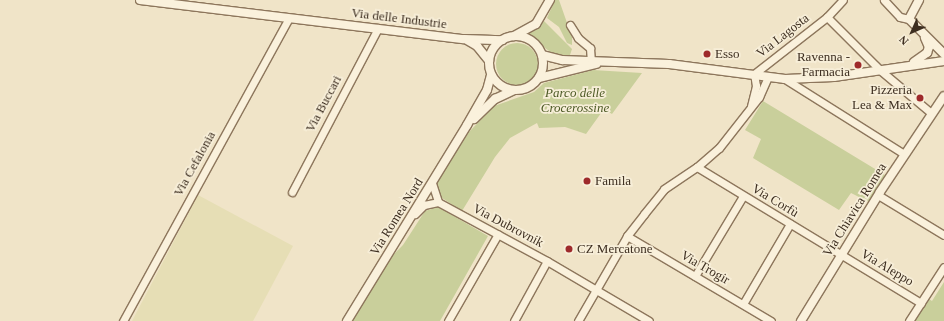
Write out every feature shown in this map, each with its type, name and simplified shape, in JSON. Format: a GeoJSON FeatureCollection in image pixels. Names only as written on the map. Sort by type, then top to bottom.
{"type":"FeatureCollection","features":[{"type":"Feature","properties":{"kind":"street","name":"Via delle Industrie"},"geometry":{"type":"LineString","coordinates":[[140,0],[464,39],[502,40]]}},
{"type":"Feature","properties":{"kind":"street"},"geometry":{"type":"LineString","coordinates":[[550,0],[536,24],[514,36],[502,40],[493,49],[489,62],[492,75],[497,83],[514,90],[528,88],[539,78],[588,64],[606,62],[669,64],[785,79],[834,77],[908,64],[944,61]]}},
{"type":"Feature","properties":{"kind":"street","name":"Via Lagosta"},"geometry":{"type":"LineString","coordinates":[[754,74],[827,17],[843,0]]}},
{"type":"Feature","properties":{"kind":"street"},"geometry":{"type":"LineString","coordinates":[[884,0],[900,17],[909,20],[944,54]]}},
{"type":"Feature","properties":{"kind":"street"},"geometry":{"type":"LineString","coordinates":[[909,20],[919,0]]}},
{"type":"Feature","properties":{"kind":"street","name":"Via Lagosta"},"geometry":{"type":"LineString","coordinates":[[827,17],[880,70]]}},
{"type":"Feature","properties":{"kind":"street","name":"Via Cefalonia"},"geometry":{"type":"LineString","coordinates":[[123,321],[289,18]]}},
{"type":"Feature","properties":{"kind":"street"},"geometry":{"type":"LineString","coordinates":[[570,25],[578,38],[590,48],[588,64]]}},
{"type":"Feature","properties":{"kind":"street","name":"Via Buccari"},"geometry":{"type":"LineString","coordinates":[[292,192],[378,28]]}},
{"type":"Feature","properties":{"kind":"street"},"geometry":{"type":"LineString","coordinates":[[908,64],[920,59],[927,53],[929,46],[924,35]]}},
{"type":"Feature","properties":{"kind":"street"},"geometry":{"type":"LineString","coordinates":[[514,36],[531,41],[542,55],[543,63],[539,78]]}},
{"type":"Feature","properties":{"kind":"street","name":"Via delle Industrie"},"geometry":{"type":"LineString","coordinates":[[464,39],[477,46],[489,62]]}},
{"type":"Feature","properties":{"kind":"street"},"geometry":{"type":"LineString","coordinates":[[542,55],[588,64]]}},
{"type":"Feature","properties":{"kind":"street"},"geometry":{"type":"LineString","coordinates":[[880,70],[931,113]]}},
{"type":"Feature","properties":{"kind":"street"},"geometry":{"type":"LineString","coordinates":[[750,110],[756,88],[754,74]]}},
{"type":"Feature","properties":{"kind":"street","name":"Via Romea Nord"},"geometry":{"type":"LineString","coordinates":[[347,321],[468,125],[487,90],[492,75]]}},
{"type":"Feature","properties":{"kind":"street"},"geometry":{"type":"LineString","coordinates":[[578,321],[595,289],[627,236],[664,189],[697,167],[719,148],[750,110],[768,77]]}},
{"type":"Feature","properties":{"kind":"street"},"geometry":{"type":"LineString","coordinates":[[785,79],[904,154]]}},
{"type":"Feature","properties":{"kind":"street","name":"Via Romea Nord"},"geometry":{"type":"LineString","coordinates":[[468,125],[495,99],[514,90]]}},
{"type":"Feature","properties":{"kind":"street","name":"Via Chiavica Romea"},"geometry":{"type":"LineString","coordinates":[[801,321],[904,154],[944,96]]}},
{"type":"Feature","properties":{"kind":"street","name":"Via Corfù"},"geometry":{"type":"LineString","coordinates":[[697,167],[841,255]]}},
{"type":"Feature","properties":{"kind":"street"},"geometry":{"type":"LineString","coordinates":[[409,220],[424,205],[438,202],[432,183]]}},
{"type":"Feature","properties":{"kind":"street"},"geometry":{"type":"LineString","coordinates":[[878,195],[944,235]]}},
{"type":"Feature","properties":{"kind":"street"},"geometry":{"type":"LineString","coordinates":[[695,276],[743,196]]}},
{"type":"Feature","properties":{"kind":"street","name":"Via Dubrovnik"},"geometry":{"type":"LineString","coordinates":[[438,202],[547,261],[649,321]]}},
{"type":"Feature","properties":{"kind":"street"},"geometry":{"type":"LineString","coordinates":[[743,304],[790,224]]}},
{"type":"Feature","properties":{"kind":"street"},"geometry":{"type":"LineString","coordinates":[[448,321],[498,234]]}},
{"type":"Feature","properties":{"kind":"street","name":"Via Trogir"},"geometry":{"type":"LineString","coordinates":[[627,236],[771,321]]}},
{"type":"Feature","properties":{"kind":"street","name":"Via Aleppo"},"geometry":{"type":"LineString","coordinates":[[841,255],[921,302]]}},
{"type":"Feature","properties":{"kind":"street"},"geometry":{"type":"LineString","coordinates":[[514,321],[547,261]]}},
{"type":"Feature","properties":{"kind":"street"},"geometry":{"type":"LineString","coordinates":[[909,321],[944,267]]}},
{"type":"Feature","properties":{"kind":"shaded area"},"geometry":{"type":"Polygon","coordinates":[[[198,195],[293,246],[253,321],[132,321],[198,195]]]}},
{"type":"Feature","properties":{"kind":"green space"},"geometry":{"type":"Polygon","coordinates":[[[555,0],[559,0],[572,37],[572,45],[567,43],[559,27],[547,18],[555,0]]]}},
{"type":"Feature","properties":{"kind":"green space"},"geometry":{"type":"Polygon","coordinates":[[[544,21],[572,49],[570,55],[556,56],[527,35],[544,21]]]}},
{"type":"Feature","properties":{"kind":"green space"},"geometry":{"type":"Polygon","coordinates":[[[517,43],[532,49],[538,64],[532,79],[517,85],[502,79],[496,64],[502,49],[517,43]]]}},
{"type":"Feature","properties":{"kind":"green space","name":"Parco delle Crocerossine"},"geometry":{"type":"Polygon","coordinates":[[[593,70],[642,73],[612,114],[604,109],[586,134],[565,127],[539,128],[537,123],[510,138],[495,157],[462,211],[442,198],[437,190],[437,182],[469,132],[494,106],[534,92],[544,83],[593,70]]]}},
{"type":"Feature","properties":{"kind":"green space"},"geometry":{"type":"Polygon","coordinates":[[[763,101],[885,175],[869,202],[851,193],[839,210],[753,158],[761,139],[745,130],[763,101]]]}},
{"type":"Feature","properties":{"kind":"green space"},"geometry":{"type":"Polygon","coordinates":[[[438,207],[488,236],[440,321],[352,321],[391,257],[403,245],[425,211],[438,207]]]}},
{"type":"Feature","properties":{"kind":"green space"},"geometry":{"type":"Polygon","coordinates":[[[944,282],[944,321],[915,321],[929,299],[932,301],[944,282]]]}},
{"type":"Feature","properties":{"kind":"place","name":"Esso"},"geometry":{"type":"Point","coordinates":[707,54]}},
{"type":"Feature","properties":{"kind":"place","name":"Ravenna - Farmacia"},"geometry":{"type":"Point","coordinates":[858,65]}},
{"type":"Feature","properties":{"kind":"place","name":"Pizzeria Lea & Max"},"geometry":{"type":"Point","coordinates":[920,98]}},
{"type":"Feature","properties":{"kind":"place","name":"Famila"},"geometry":{"type":"Point","coordinates":[587,181]}},
{"type":"Feature","properties":{"kind":"place","name":"CZ Mercatone"},"geometry":{"type":"Point","coordinates":[569,249]}}]}
